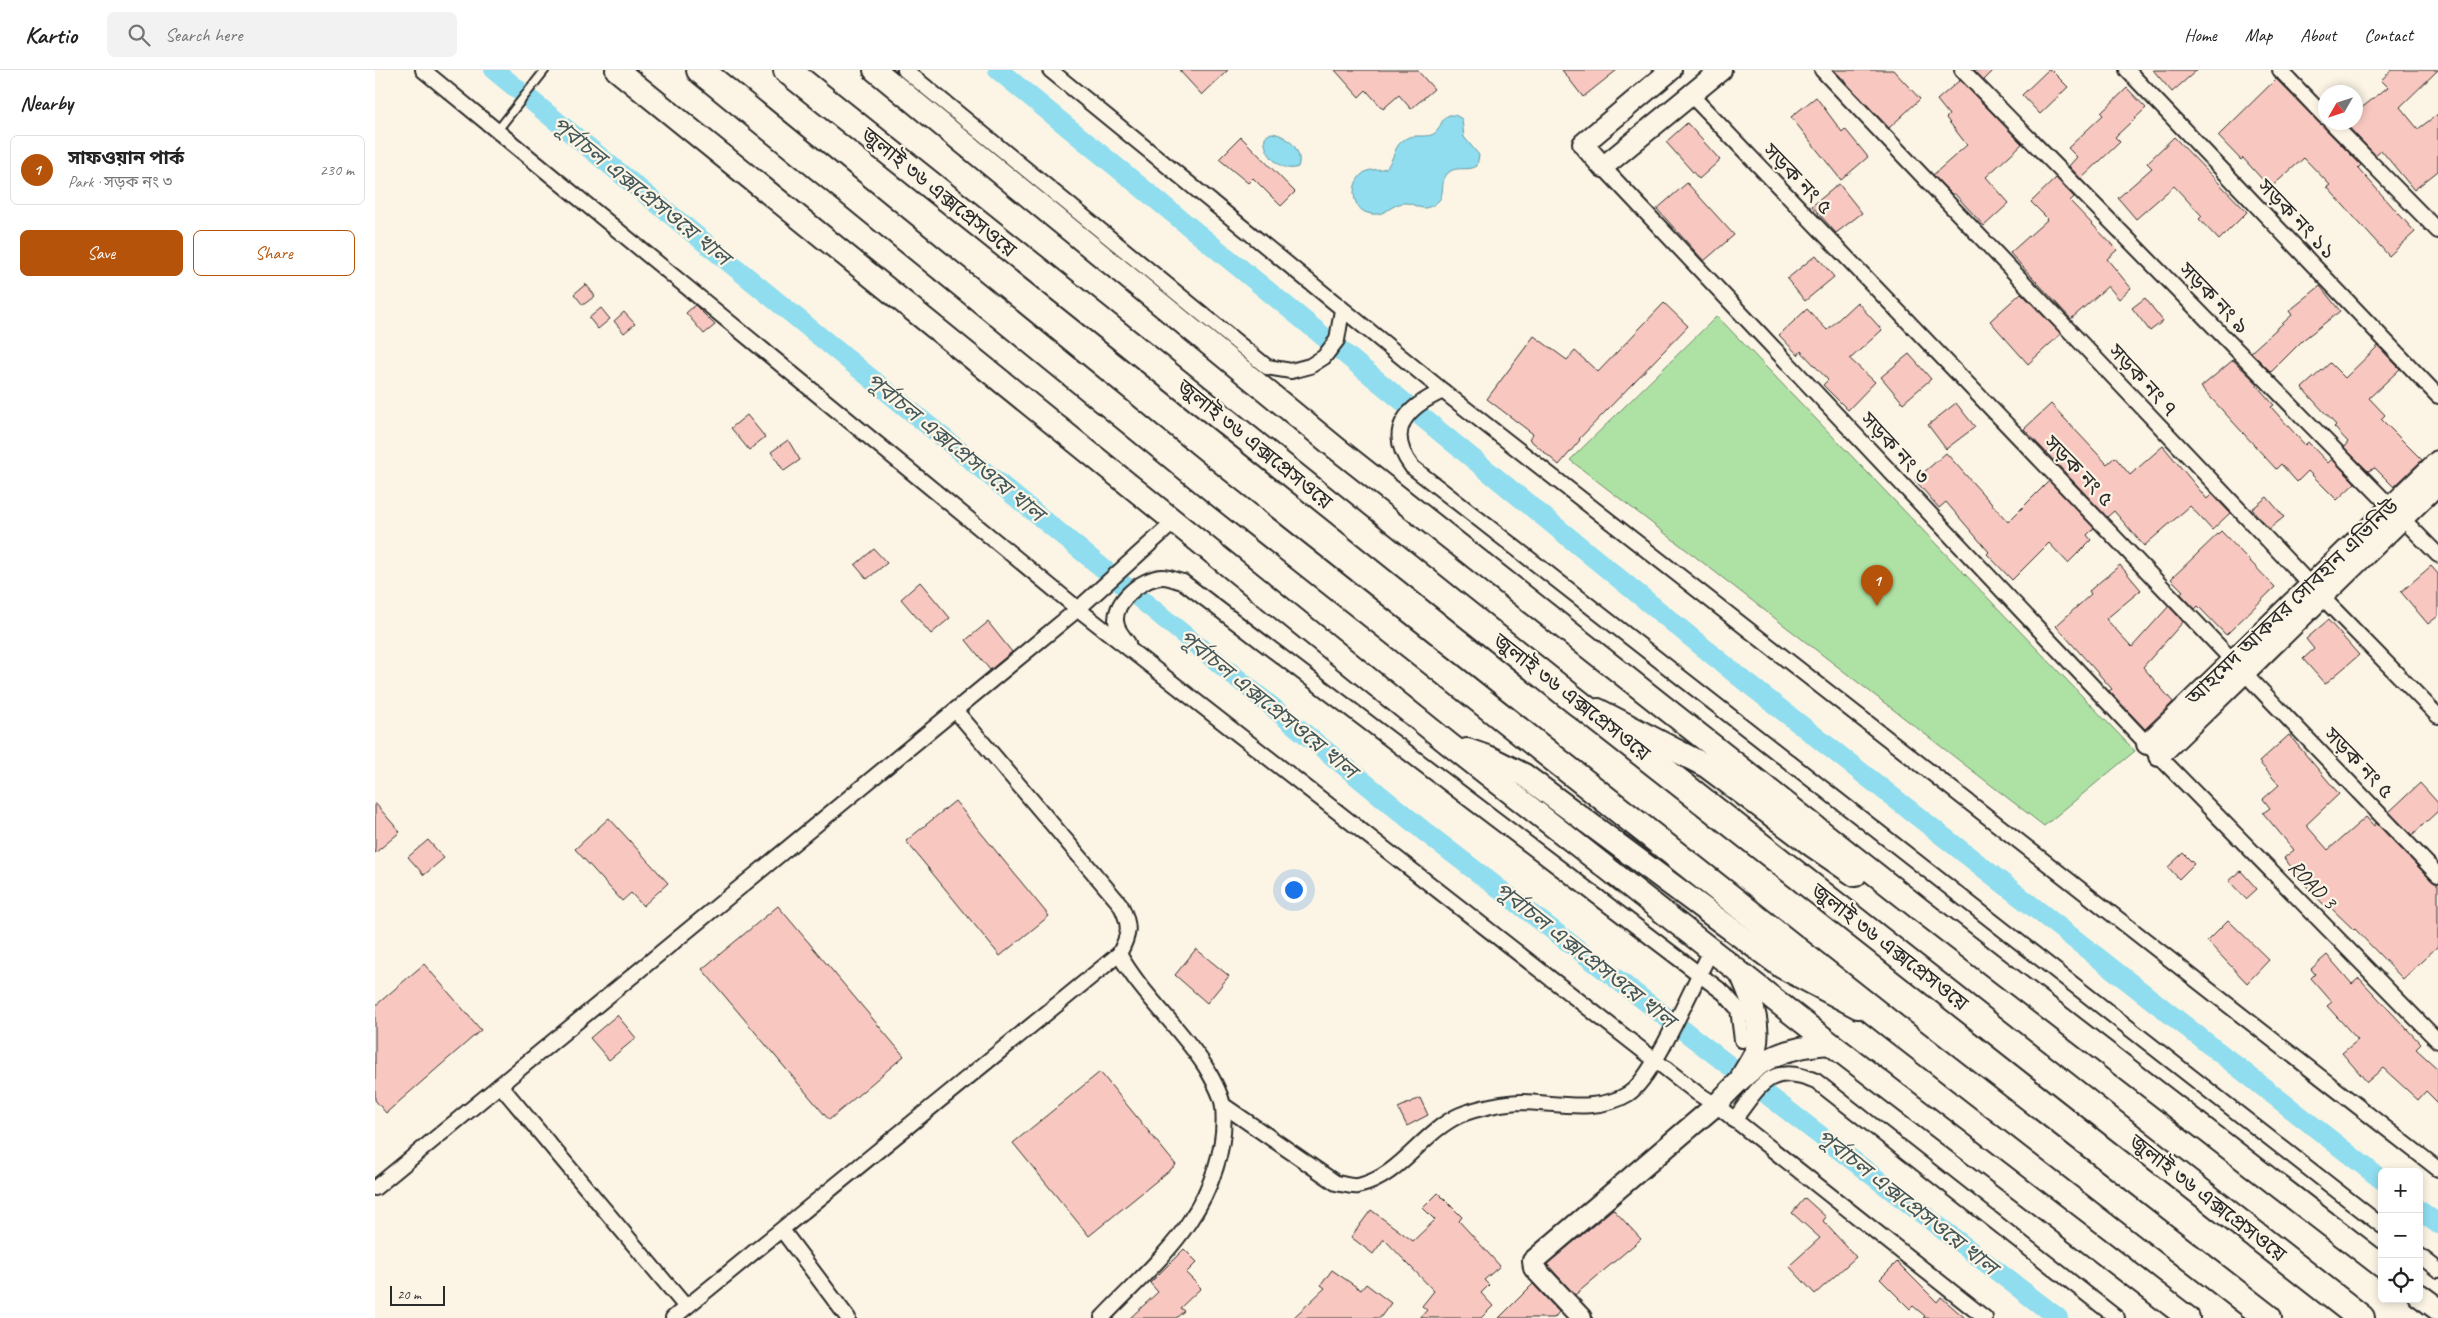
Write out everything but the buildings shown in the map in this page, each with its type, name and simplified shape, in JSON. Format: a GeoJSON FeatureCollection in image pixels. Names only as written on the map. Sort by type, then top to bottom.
{"type":"FeatureCollection","features":[{"type":"Feature","properties":{"kind":"highway"},"geometry":{"type":"LineString","coordinates":[[700,70],[1216,491],[1886,1021],[2268,1318]]}},
{"type":"Feature","properties":{"kind":"highway","name":"জুলাই ৩৬ এক্সপ্রেসওয়ে"},"geometry":{"type":"LineString","coordinates":[[787,70],[1569,695],[2361,1318]]}},
{"type":"Feature","properties":{"kind":"main road"},"geometry":{"type":"LineString","coordinates":[[617,70],[1449,744],[1739,973],[2188,1318]]}},
{"type":"Feature","properties":{"kind":"main road"},"geometry":{"type":"LineString","coordinates":[[875,70],[1336,448],[1922,911],[2378,1263]]}},
{"type":"Feature","properties":{"kind":"main road"},"geometry":{"type":"LineString","coordinates":[[1569,695],[1705,766],[1813,846],[1880,892],[1922,911]]}},
{"type":"Feature","properties":{"kind":"main road"},"geometry":{"type":"LineString","coordinates":[[1449,744],[1490,758],[1524,774],[1782,967],[1886,1021]]}},
{"type":"Feature","properties":{"kind":"main road"},"geometry":{"type":"LineString","coordinates":[[2423,1298],[2438,1309]]}},
{"type":"Feature","properties":{"kind":"street"},"geometry":{"type":"LineString","coordinates":[[423,70],[1078,609],[1697,1093],[1716,1105],[1985,1318]]}},
{"type":"Feature","properties":{"kind":"street"},"geometry":{"type":"LineString","coordinates":[[905,70],[1267,367],[1291,371],[1310,366],[1324,356],[1337,340],[1343,310]]}},
{"type":"Feature","properties":{"kind":"street"},"geometry":{"type":"LineString","coordinates":[[1051,70],[1443,391],[2438,1169]]}},
{"type":"Feature","properties":{"kind":"street"},"geometry":{"type":"LineString","coordinates":[[1691,95],[1665,72],[1583,144],[1603,167],[1691,95],[1721,70]]}},
{"type":"Feature","properties":{"kind":"street","name":"সড়ক নং ৭"},"geometry":{"type":"LineString","coordinates":[[1822,70],[2316,591],[2438,716]]}},
{"type":"Feature","properties":{"kind":"street","name":"সড়ক নং ৯"},"geometry":{"type":"LineString","coordinates":[[1962,70],[2438,555]]}},
{"type":"Feature","properties":{"kind":"street","name":"সড়ক নং ১১"},"geometry":{"type":"LineString","coordinates":[[2127,70],[2438,396]]}},
{"type":"Feature","properties":{"kind":"street"},"geometry":{"type":"LineString","coordinates":[[2280,70],[2318,110]]}},
{"type":"Feature","properties":{"kind":"street","name":"সড়ক নং ৫"},"geometry":{"type":"LineString","coordinates":[[1691,95],[2438,875]]}},
{"type":"Feature","properties":{"kind":"street"},"geometry":{"type":"LineString","coordinates":[[2339,130],[2438,231]]}},
{"type":"Feature","properties":{"kind":"street","name":"সড়ক নং ৩"},"geometry":{"type":"LineString","coordinates":[[1603,167],[2153,750]]}},
{"type":"Feature","properties":{"kind":"street"},"geometry":{"type":"LineString","coordinates":[[1443,391],[1424,400],[1405,416],[1398,434],[1402,454],[1412,467],[2378,1223]]}},
{"type":"Feature","properties":{"kind":"street","name":"আহমেদ আকবর সোবহান এভিনিউ"},"geometry":{"type":"LineString","coordinates":[[2153,750],[2396,513],[2438,461]]}},
{"type":"Feature","properties":{"kind":"street","name":"আহমেদ আকবর সোবহান এভিনিউ"},"geometry":{"type":"LineString","coordinates":[[2396,513],[2438,484]]}},
{"type":"Feature","properties":{"kind":"street"},"geometry":{"type":"LineString","coordinates":[[375,1188],[1078,609],[1174,522]]}},
{"type":"Feature","properties":{"kind":"street"},"geometry":{"type":"LineString","coordinates":[[1133,651],[1117,626],[1121,602],[1134,588],[1163,577],[1183,582],[1724,993],[1738,1009],[1742,1040]]}},
{"type":"Feature","properties":{"kind":"street"},"geometry":{"type":"LineString","coordinates":[[673,1318],[1119,954],[1127,939],[1128,920],[1120,904],[955,710]]}},
{"type":"Feature","properties":{"kind":"street","name":"ROAD 3"},"geometry":{"type":"LineString","coordinates":[[2153,750],[2438,1041]]}},
{"type":"Feature","properties":{"kind":"street"},"geometry":{"type":"LineString","coordinates":[[1223,1105],[1336,1183],[1356,1187],[1376,1180],[1401,1162],[1435,1131],[1461,1115],[1521,1102],[1573,1105],[1606,1103],[1628,1094],[1643,1079],[1656,1058],[1711,951]]}},
{"type":"Feature","properties":{"kind":"street"},"geometry":{"type":"LineString","coordinates":[[1102,1318],[1175,1241],[1189,1222],[1205,1193],[1221,1146],[1223,1105],[1206,1067],[1130,974],[1119,954]]}},
{"type":"Feature","properties":{"kind":"street"},"geometry":{"type":"LineString","coordinates":[[1739,973],[1751,997],[1757,1020],[1756,1048],[1740,1079]]}},
{"type":"Feature","properties":{"kind":"street"},"geometry":{"type":"LineString","coordinates":[[1581,1318],[1534,1268],[1533,1261],[1716,1105],[1740,1079],[1767,1060],[1795,1048],[1831,1044]]}},
{"type":"Feature","properties":{"kind":"street"},"geometry":{"type":"LineString","coordinates":[[1734,1120],[1762,1083],[1779,1074],[1798,1073],[1816,1080],[2117,1318]]}},
{"type":"Feature","properties":{"kind":"street"},"geometry":{"type":"LineString","coordinates":[[500,1085],[686,1307]]}},
{"type":"Feature","properties":{"kind":"street"},"geometry":{"type":"LineString","coordinates":[[782,1230],[848,1318]]}},
{"type":"Feature","properties":{"kind":"street"},"geometry":{"type":"LineString","coordinates":[[2422,1258],[2438,1270]]}},
{"type":"Feature","properties":{"kind":"lane"},"geometry":{"type":"LineString","coordinates":[[497,131],[544,71]]}},
{"type":"Feature","properties":{"kind":"green space"},"geometry":{"type":"Polygon","coordinates":[[[1717,316],[2135,751],[2044,826],[1570,460],[1717,316]]]}},
{"type":"Feature","properties":{"kind":"water"},"geometry":{"type":"Polygon","coordinates":[[[1449,115],[1455,115],[1462,119],[1464,137],[1479,155],[1477,166],[1455,169],[1448,173],[1443,182],[1439,200],[1429,207],[1422,208],[1404,203],[1395,205],[1385,212],[1377,214],[1365,212],[1359,208],[1354,195],[1354,188],[1361,175],[1367,171],[1386,168],[1401,142],[1413,136],[1432,135],[1449,115]]]}},
{"type":"Feature","properties":{"kind":"water"},"geometry":{"type":"Polygon","coordinates":[[[1271,133],[1283,136],[1293,144],[1299,155],[1298,167],[1286,168],[1274,161],[1265,143],[1265,137],[1271,133]]]}},
{"type":"Feature","properties":{"kind":"waterway","name":"পূর্বাচল এক্সপ্রেসওয়ে খাল"},"geometry":{"type":"LineString","coordinates":[[494,70],[1425,832],[2058,1318]]}},
{"type":"Feature","properties":{"kind":"waterway","name":"পূর্বাচল এক্সপ্রেসওয়ে খাল"},"geometry":{"type":"LineString","coordinates":[[998,70],[1737,675],[2378,1177]]}},
{"type":"Feature","properties":{"kind":"waterway","name":"পূর্বাচল এক্সপ্রেসওয়ে খাল"},"geometry":{"type":"LineString","coordinates":[[2423,1213],[2438,1224]]}},
{"type":"Feature","properties":{"kind":"place","name":"সাফওয়ান পার্ক"},"geometry":{"type":"Point","coordinates":[1877,606]}}]}
